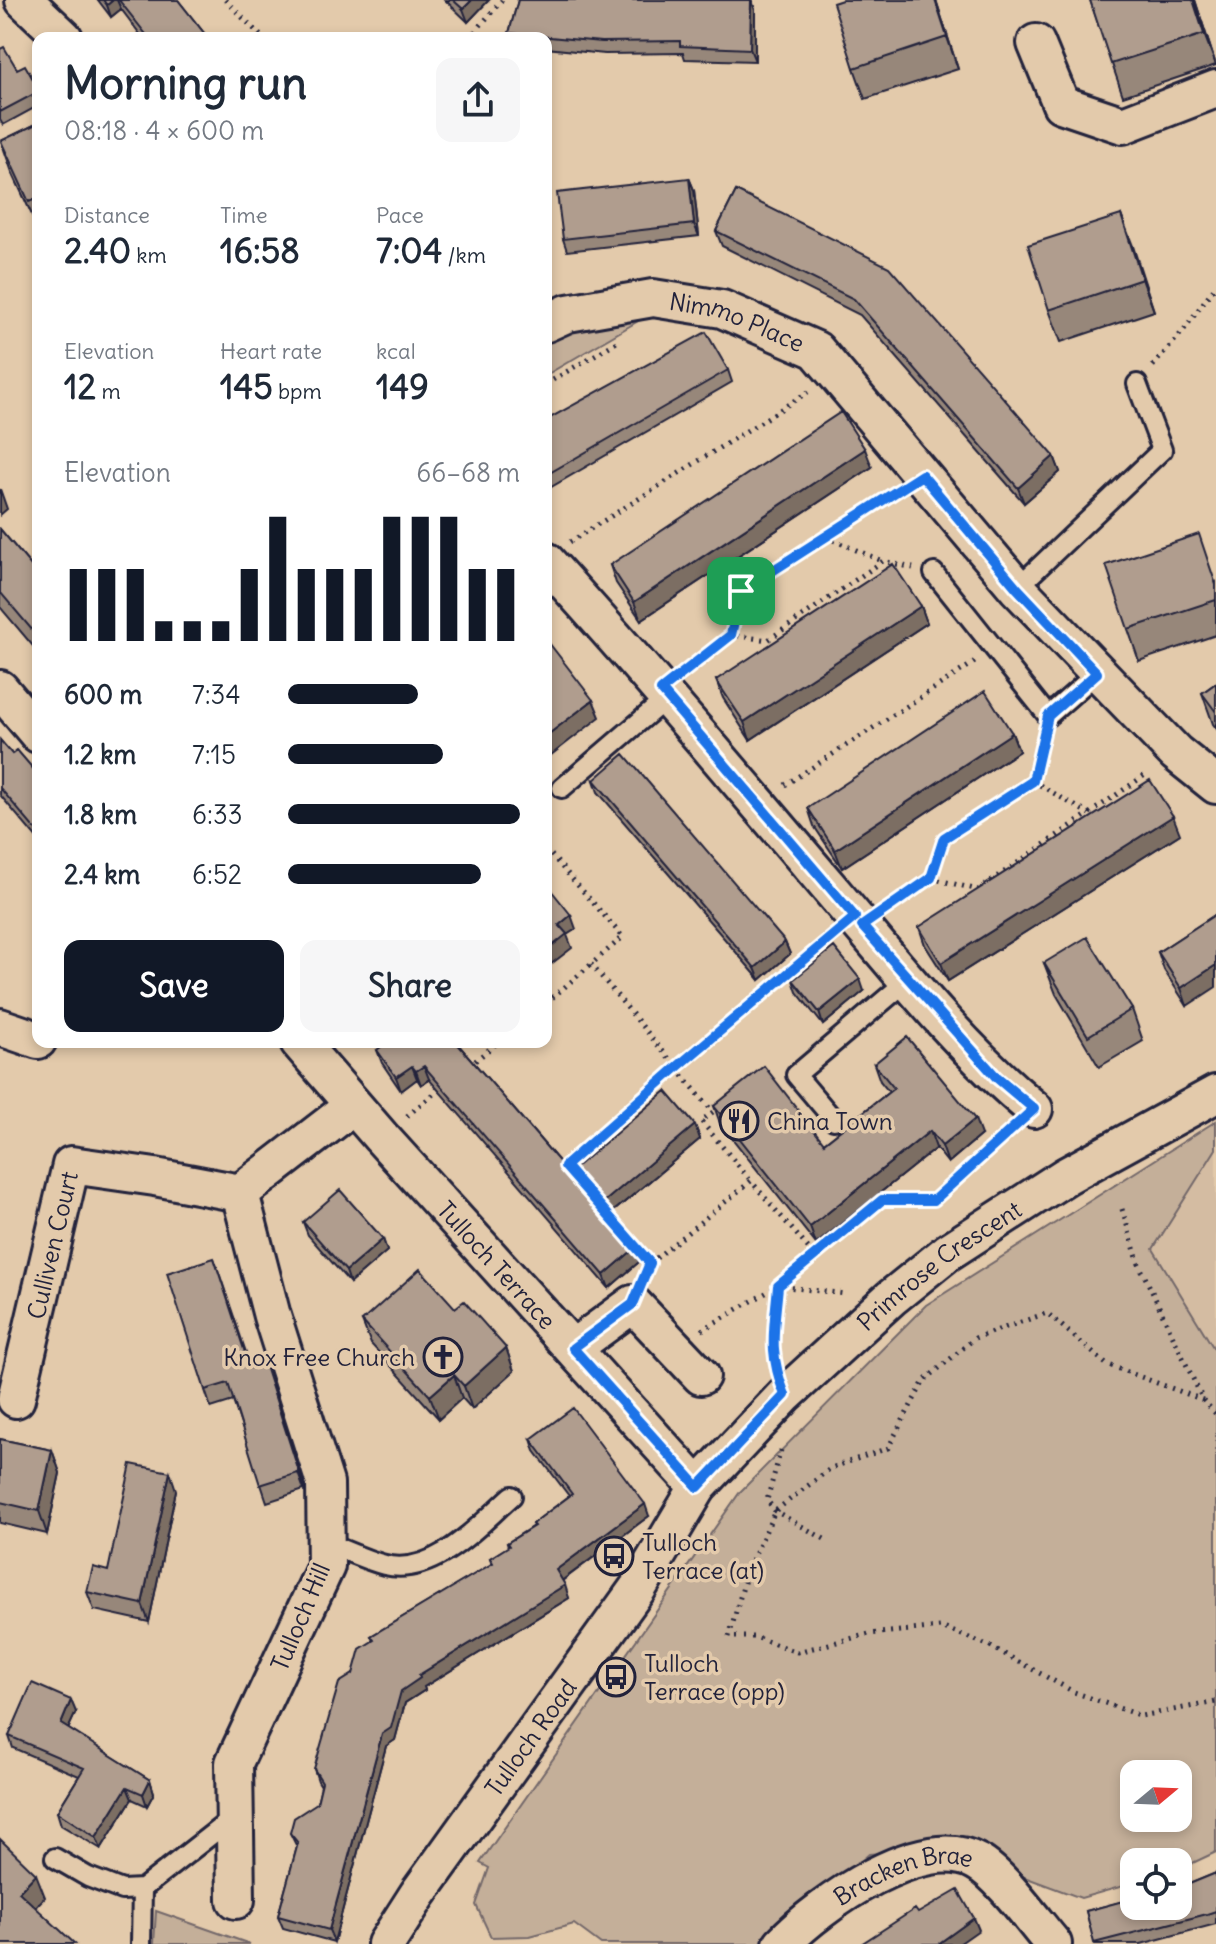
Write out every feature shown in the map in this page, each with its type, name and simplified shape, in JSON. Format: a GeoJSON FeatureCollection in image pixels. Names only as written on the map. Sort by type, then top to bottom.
{"type":"FeatureCollection","features":[{"type":"Feature","properties":{"kind":"street"},"geometry":{"type":"LineString","coordinates":[[24,0],[58,32]]}},
{"type":"Feature","properties":{"kind":"street"},"geometry":{"type":"LineString","coordinates":[[1036,43],[1061,104],[1123,125],[1216,89]]}},
{"type":"Feature","properties":{"kind":"street","name":"Nimmo Place"},"geometry":{"type":"LineString","coordinates":[[552,320],[568,313],[653,298],[722,309],[816,350],[1017,588],[1176,753],[1216,785]]}},
{"type":"Feature","properties":{"kind":"street"},"geometry":{"type":"LineString","coordinates":[[553,554],[664,694],[908,980],[997,1078],[1034,1109]]}},
{"type":"Feature","properties":{"kind":"street"},"geometry":{"type":"LineString","coordinates":[[0,689],[32,727]]}},
{"type":"Feature","properties":{"kind":"street"},"geometry":{"type":"LineString","coordinates":[[0,1027],[32,1038]]}},
{"type":"Feature","properties":{"kind":"street","name":"Tulloch Terrace"},"geometry":{"type":"LineString","coordinates":[[304,1048],[698,1487]]}},
{"type":"Feature","properties":{"kind":"street","name":"Primrose Crescent"},"geometry":{"type":"LineString","coordinates":[[698,1487],[776,1406],[891,1298],[948,1252],[1066,1176],[1216,1094]]}},
{"type":"Feature","properties":{"kind":"street"},"geometry":{"type":"LineString","coordinates":[[240,1193],[353,1106]]}},
{"type":"Feature","properties":{"kind":"street","name":"Culliven Court"},"geometry":{"type":"LineString","coordinates":[[16,1399],[71,1165],[240,1193]]}},
{"type":"Feature","properties":{"kind":"street","name":"Tulloch Hill"},"geometry":{"type":"LineString","coordinates":[[236,1900],[234,1763],[326,1566],[325,1483],[272,1316],[240,1193]]}},
{"type":"Feature","properties":{"kind":"street"},"geometry":{"type":"LineString","coordinates":[[573,1348],[633,1304],[701,1376]]}},
{"type":"Feature","properties":{"kind":"street","name":"Tulloch Road"},"geometry":{"type":"LineString","coordinates":[[386,1944],[418,1894],[638,1588],[698,1487]]}},
{"type":"Feature","properties":{"kind":"street","name":"Bracken Brae"},"geometry":{"type":"LineString","coordinates":[[782,1944],[820,1911],[863,1881],[895,1867],[952,1853],[972,1859],[989,1870],[1053,1944]]}},
{"type":"Feature","properties":{"kind":"lane"},"geometry":{"type":"LineString","coordinates":[[1017,588],[1162,450],[1137,384]]}},
{"type":"Feature","properties":{"kind":"lane"},"geometry":{"type":"LineString","coordinates":[[934,573],[1048,716],[1097,673]]}},
{"type":"Feature","properties":{"kind":"lane"},"geometry":{"type":"LineString","coordinates":[[562,788],[664,694]]}},
{"type":"Feature","properties":{"kind":"lane"},"geometry":{"type":"LineString","coordinates":[[834,1120],[796,1075],[908,980]]}},
{"type":"Feature","properties":{"kind":"lane"},"geometry":{"type":"LineString","coordinates":[[326,1543],[387,1566],[425,1564],[467,1536],[512,1496]]}},
{"type":"Feature","properties":{"kind":"lane"},"geometry":{"type":"LineString","coordinates":[[55,1858],[88,1877],[122,1890],[142,1889],[235,1816]]}},
{"type":"Feature","properties":{"kind":"lane"},"geometry":{"type":"LineString","coordinates":[[141,1944],[142,1889]]}},
{"type":"Feature","properties":{"kind":"path"},"geometry":{"type":"LineString","coordinates":[[225,0],[257,32]]}},
{"type":"Feature","properties":{"kind":"path"},"geometry":{"type":"LineString","coordinates":[[475,32],[502,0]]}},
{"type":"Feature","properties":{"kind":"path"},"geometry":{"type":"LineString","coordinates":[[1137,384],[1183,331],[1216,285]]}},
{"type":"Feature","properties":{"kind":"path"},"geometry":{"type":"LineString","coordinates":[[552,380],[628,335]]}},
{"type":"Feature","properties":{"kind":"path"},"geometry":{"type":"LineString","coordinates":[[553,554],[836,374]]}},
{"type":"Feature","properties":{"kind":"path"},"geometry":{"type":"LineString","coordinates":[[664,694],[731,635],[741,591],[922,475]]}},
{"type":"Feature","properties":{"kind":"path"},"geometry":{"type":"LineString","coordinates":[[826,537],[883,561],[934,573]]}},
{"type":"Feature","properties":{"kind":"path"},"geometry":{"type":"LineString","coordinates":[[731,635],[768,640],[883,561]]}},
{"type":"Feature","properties":{"kind":"path"},"geometry":{"type":"LineString","coordinates":[[758,803],[995,649]]}},
{"type":"Feature","properties":{"kind":"path"},"geometry":{"type":"LineString","coordinates":[[575,1177],[565,1166],[676,1068],[858,922],[931,878],[944,838],[1033,781],[1048,716]]}},
{"type":"Feature","properties":{"kind":"path"},"geometry":{"type":"LineString","coordinates":[[931,878],[978,890],[1176,753]]}},
{"type":"Feature","properties":{"kind":"path"},"geometry":{"type":"LineString","coordinates":[[1033,781],[1089,814]]}},
{"type":"Feature","properties":{"kind":"path"},"geometry":{"type":"LineString","coordinates":[[552,856],[623,937],[552,995]]}},
{"type":"Feature","properties":{"kind":"path"},"geometry":{"type":"LineString","coordinates":[[591,964],[713,1112],[701,1121],[815,1256]]}},
{"type":"Feature","properties":{"kind":"path"},"geometry":{"type":"LineString","coordinates":[[463,1071],[491,1048]]}},
{"type":"Feature","properties":{"kind":"path"},"geometry":{"type":"LineString","coordinates":[[381,1137],[451,1080]]}},
{"type":"Feature","properties":{"kind":"path"},"geometry":{"type":"LineString","coordinates":[[673,1346],[778,1286],[882,1200],[934,1200],[1034,1109]]}},
{"type":"Feature","properties":{"kind":"path"},"geometry":{"type":"LineString","coordinates":[[633,1304],[650,1263],[751,1181]]}},
{"type":"Feature","properties":{"kind":"path"},"geometry":{"type":"LineString","coordinates":[[603,1209],[650,1263]]}},
{"type":"Feature","properties":{"kind":"path"},"geometry":{"type":"LineString","coordinates":[[1122,1209],[1139,1264],[1203,1400],[1216,1414]]}},
{"type":"Feature","properties":{"kind":"path"},"geometry":{"type":"LineString","coordinates":[[778,1286],[891,1298]]}},
{"type":"Feature","properties":{"kind":"path"},"geometry":{"type":"LineString","coordinates":[[778,1286],[772,1351],[781,1451],[767,1500],[775,1511],[828,1541]]}},
{"type":"Feature","properties":{"kind":"path"},"geometry":{"type":"LineString","coordinates":[[1203,1400],[1106,1364],[1047,1313],[975,1338],[924,1381],[888,1448],[831,1468],[775,1511],[747,1572],[729,1637],[755,1637],[797,1652],[869,1634],[941,1627],[990,1646],[1074,1692],[1141,1716],[1216,1702]]}},
{"type":"Feature","properties":{"kind":"shaded area"},"geometry":{"type":"Polygon","coordinates":[[[640,320],[552,371],[552,336],[582,327],[640,320]]]}},
{"type":"Feature","properties":{"kind":"shaded area"},"geometry":{"type":"Polygon","coordinates":[[[1216,1121],[1216,1149],[1153,1249],[1216,1352],[1216,1852],[1192,1863],[1192,1848],[1120,1848],[1120,1887],[1081,1898],[946,1848],[869,1854],[768,1944],[601,1944],[574,1924],[530,1936],[491,1937],[476,1905],[489,1868],[480,1863],[740,1492],[926,1305],[1216,1121]]]}},
{"type":"Feature","properties":{"kind":"shaded area"},"geometry":{"type":"Polygon","coordinates":[[[1216,1149],[1216,1355],[1153,1249],[1216,1149]]]}},
{"type":"Feature","properties":{"kind":"shaded area"},"geometry":{"type":"Polygon","coordinates":[[[156,1911],[250,1944],[154,1944],[156,1911]]]}},
{"type":"Feature","properties":{"kind":"building"},"geometry":{"type":"Polygon","coordinates":[[[119,0],[178,0],[203,32],[144,32],[119,0]]]}},
{"type":"Feature","properties":{"kind":"building"},"geometry":{"type":"Polygon","coordinates":[[[453,0],[472,0],[463,9],[453,0]]]}},
{"type":"Feature","properties":{"kind":"building"},"geometry":{"type":"Polygon","coordinates":[[[518,0],[751,0],[750,49],[680,46],[680,41],[601,42],[552,37],[552,32],[509,32],[518,0]]]}},
{"type":"Feature","properties":{"kind":"building"},"geometry":{"type":"Polygon","coordinates":[[[842,0],[935,0],[947,37],[854,68],[833,3],[842,0]]]}},
{"type":"Feature","properties":{"kind":"building"},"geometry":{"type":"Polygon","coordinates":[[[1090,0],[1193,0],[1204,34],[1111,64],[1090,0]]]}},
{"type":"Feature","properties":{"kind":"building"},"geometry":{"type":"Polygon","coordinates":[[[4,47],[17,69],[25,65],[32,77],[32,95],[0,112],[0,49],[4,47]]]}},
{"type":"Feature","properties":{"kind":"building"},"geometry":{"type":"Polygon","coordinates":[[[32,126],[32,201],[29,202],[1,141],[32,126]]]}},
{"type":"Feature","properties":{"kind":"building"},"geometry":{"type":"Polygon","coordinates":[[[689,178],[694,224],[563,239],[557,193],[689,178]]]}},
{"type":"Feature","properties":{"kind":"building"},"geometry":{"type":"Polygon","coordinates":[[[736,191],[889,267],[1054,456],[1018,488],[854,299],[716,231],[736,191]]]}},
{"type":"Feature","properties":{"kind":"building"},"geometry":{"type":"Polygon","coordinates":[[[1121,215],[1142,279],[1049,310],[1028,245],[1121,215]]]}},
{"type":"Feature","properties":{"kind":"building"},"geometry":{"type":"Polygon","coordinates":[[[706,332],[728,370],[552,472],[552,417],[706,332]]]}},
{"type":"Feature","properties":{"kind":"building"},"geometry":{"type":"Polygon","coordinates":[[[841,412],[865,449],[634,602],[610,565],[841,412]]]}},
{"type":"Feature","properties":{"kind":"building"},"geometry":{"type":"Polygon","coordinates":[[[0,529],[32,567],[32,630],[0,592],[0,529]]]}},
{"type":"Feature","properties":{"kind":"building"},"geometry":{"type":"Polygon","coordinates":[[[1199,534],[1216,585],[1216,600],[1128,629],[1106,565],[1199,534]]]}},
{"type":"Feature","properties":{"kind":"building"},"geometry":{"type":"Polygon","coordinates":[[[893,564],[921,606],[744,722],[716,680],[893,564]]]}},
{"type":"Feature","properties":{"kind":"building"},"geometry":{"type":"Polygon","coordinates":[[[552,647],[593,700],[552,731],[552,647]]]}},
{"type":"Feature","properties":{"kind":"building"},"geometry":{"type":"Polygon","coordinates":[[[1216,683],[1216,712],[1202,693],[1216,683]]]}},
{"type":"Feature","properties":{"kind":"building"},"geometry":{"type":"Polygon","coordinates":[[[985,691],[1012,733],[835,850],[808,808],[985,691]]]}},
{"type":"Feature","properties":{"kind":"building"},"geometry":{"type":"Polygon","coordinates":[[[0,740],[12,754],[17,750],[32,768],[32,826],[0,788],[0,740]]]}},
{"type":"Feature","properties":{"kind":"building"},"geometry":{"type":"Polygon","coordinates":[[[624,754],[785,942],[755,968],[594,780],[624,754]]]}},
{"type":"Feature","properties":{"kind":"building"},"geometry":{"type":"Polygon","coordinates":[[[1150,780],[1173,816],[941,963],[919,927],[1150,780]]]}},
{"type":"Feature","properties":{"kind":"building"},"geometry":{"type":"Polygon","coordinates":[[[552,891],[571,915],[559,925],[567,934],[552,946],[552,891]]]}},
{"type":"Feature","properties":{"kind":"building"},"geometry":{"type":"Polygon","coordinates":[[[1216,914],[1216,965],[1181,988],[1158,952],[1216,914]]]}},
{"type":"Feature","properties":{"kind":"building"},"geometry":{"type":"Polygon","coordinates":[[[1087,937],[1132,1009],[1088,1036],[1044,963],[1087,937]]]}},
{"type":"Feature","properties":{"kind":"building"},"geometry":{"type":"Polygon","coordinates":[[[834,947],[860,979],[819,1012],[793,980],[834,947]]]}},
{"type":"Feature","properties":{"kind":"building"},"geometry":{"type":"Polygon","coordinates":[[[907,1037],[975,1119],[942,1146],[930,1131],[810,1227],[714,1106],[764,1066],[824,1143],[894,1088],[874,1064],[907,1037]]]}},
{"type":"Feature","properties":{"kind":"building"},"geometry":{"type":"Polygon","coordinates":[[[461,1048],[569,1173],[666,1091],[695,1125],[598,1207],[634,1249],[604,1275],[424,1066],[416,1071],[412,1066],[396,1077],[377,1050],[461,1048]]]}},
{"type":"Feature","properties":{"kind":"building"},"geometry":{"type":"Polygon","coordinates":[[[340,1190],[383,1239],[346,1271],[303,1222],[340,1190]]]}},
{"type":"Feature","properties":{"kind":"building"},"geometry":{"type":"Polygon","coordinates":[[[214,1258],[250,1368],[264,1363],[298,1469],[298,1473],[260,1485],[228,1383],[205,1390],[167,1273],[214,1258]]]}},
{"type":"Feature","properties":{"kind":"building","name":"Knox Free Church"},"geometry":{"type":"Polygon","coordinates":[[[420,1269],[455,1308],[464,1301],[506,1348],[464,1386],[454,1375],[430,1396],[362,1321],[420,1269]]]}},
{"type":"Feature","properties":{"kind":"building"},"geometry":{"type":"Polygon","coordinates":[[[573,1408],[645,1504],[556,1570],[565,1585],[419,1675],[420,1678],[401,1691],[391,1728],[382,1734],[329,1930],[278,1916],[298,1843],[290,1833],[294,1818],[317,1803],[322,1782],[314,1769],[339,1683],[353,1674],[360,1649],[374,1640],[371,1636],[493,1563],[490,1558],[509,1546],[507,1543],[534,1526],[532,1524],[572,1494],[531,1439],[573,1408]]]}},
{"type":"Feature","properties":{"kind":"building"},"geometry":{"type":"Polygon","coordinates":[[[0,1439],[52,1450],[39,1511],[0,1502],[0,1439]]]}},
{"type":"Feature","properties":{"kind":"building"},"geometry":{"type":"Polygon","coordinates":[[[131,1464],[170,1472],[142,1604],[87,1592],[93,1567],[108,1571],[131,1464]]]}},
{"type":"Feature","properties":{"kind":"building"},"geometry":{"type":"Polygon","coordinates":[[[32,1683],[71,1700],[61,1724],[150,1780],[143,1794],[127,1787],[96,1837],[57,1812],[84,1768],[9,1736],[32,1683]]]}},
{"type":"Feature","properties":{"kind":"building"},"geometry":{"type":"Polygon","coordinates":[[[0,1839],[36,1874],[19,1892],[75,1944],[0,1944],[0,1839]]]}},
{"type":"Feature","properties":{"kind":"building"},"geometry":{"type":"Polygon","coordinates":[[[1216,1873],[1216,1911],[1192,1918],[1192,1883],[1216,1873]]]}},
{"type":"Feature","properties":{"kind":"building"},"geometry":{"type":"Polygon","coordinates":[[[958,1890],[974,1918],[938,1944],[861,1944],[915,1909],[918,1913],[958,1890]]]}},
{"type":"Feature","properties":{"kind":"building"},"geometry":{"type":"Polygon","coordinates":[[[1120,1902],[1120,1920],[1184,1920],[1094,1943],[1086,1911],[1120,1902]]]}},
{"type":"Feature","properties":{"kind":"place","name":"China Town"},"geometry":{"type":"Point","coordinates":[739,1121]}},
{"type":"Feature","properties":{"kind":"place","name":"Knox Free Church"},"geometry":{"type":"Point","coordinates":[443,1357]}},
{"type":"Feature","properties":{"kind":"place","name":"Tulloch Terrace (at)"},"geometry":{"type":"Point","coordinates":[614,1556]}},
{"type":"Feature","properties":{"kind":"place","name":"Tulloch Terrace (opp)"},"geometry":{"type":"Point","coordinates":[616,1677]}},
{"type":"Feature","properties":{"kind":"route"},"geometry":{"type":"LineString","coordinates":[[922,475],[1017,588],[1097,673],[1048,716],[1033,781],[944,838],[931,878],[862,926],[997,1078],[1034,1109],[934,1200],[882,1200],[778,1286],[772,1351],[774,1368],[785,1395],[698,1487],[573,1348],[633,1304],[650,1263],[565,1166],[855,917],[661,690],[731,635],[741,591],[922,475]]}}]}
